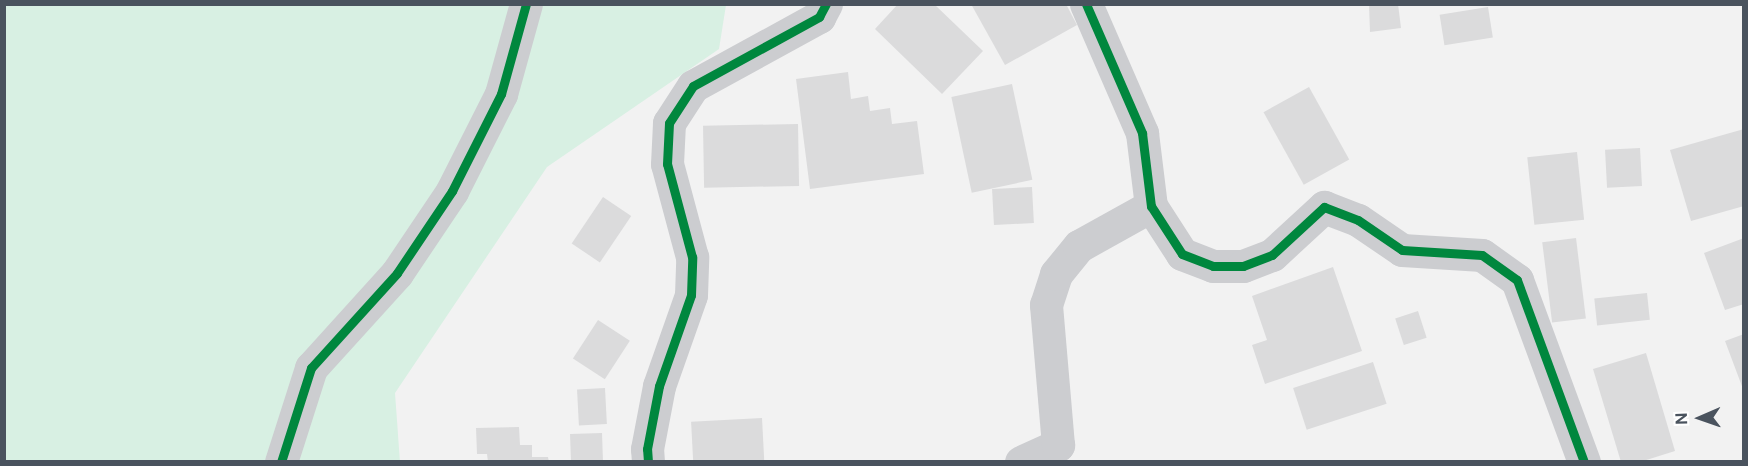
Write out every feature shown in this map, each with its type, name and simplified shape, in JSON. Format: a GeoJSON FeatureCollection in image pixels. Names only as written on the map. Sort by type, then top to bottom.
{"type":"FeatureCollection","features":[{"type":"Feature","properties":{"kind":"street"},"geometry":{"type":"LineString","coordinates":[[281,462],[312,368],[397,273],[452,191],[501,94],[526,4]]}},
{"type":"Feature","properties":{"kind":"street"},"geometry":{"type":"LineString","coordinates":[[648,462],[647,449],[659,386],[691,295],[692,257],[667,164],[669,123],[693,86],[819,17],[826,4]]}},
{"type":"Feature","properties":{"kind":"street"},"geometry":{"type":"LineString","coordinates":[[1086,4],[1142,133],[1150,206],[1182,254],[1213,266],[1243,266],[1272,255],[1324,207],[1358,220],[1402,250],[1482,255],[1517,280],[1584,462]]}},
{"type":"Feature","properties":{"kind":"street"},"geometry":{"type":"LineString","coordinates":[[1021,462],[1058,445],[1046,305],[1056,274],[1079,246],[1150,206]]}},
{"type":"Feature","properties":{"kind":"green space"},"geometry":{"type":"Polygon","coordinates":[[[4,5],[726,5],[719,49],[547,167],[395,393],[400,462],[5,461],[4,5]]]}},
{"type":"Feature","properties":{"kind":"building"},"geometry":{"type":"Polygon","coordinates":[[[898,4],[934,4],[983,51],[942,94],[875,29],[898,4]]]}},
{"type":"Feature","properties":{"kind":"building"},"geometry":{"type":"Polygon","coordinates":[[[971,4],[1066,4],[1077,25],[1005,65],[971,4]]]}},
{"type":"Feature","properties":{"kind":"building"},"geometry":{"type":"Polygon","coordinates":[[[1369,4],[1398,4],[1401,28],[1370,32],[1369,4]]]}},
{"type":"Feature","properties":{"kind":"building"},"geometry":{"type":"Polygon","coordinates":[[[1488,7],[1493,38],[1444,45],[1440,15],[1488,7]]]}},
{"type":"Feature","properties":{"kind":"building"},"geometry":{"type":"Polygon","coordinates":[[[848,72],[851,99],[868,96],[870,111],[890,108],[892,124],[917,121],[924,174],[810,189],[796,79],[848,72]]]}},
{"type":"Feature","properties":{"kind":"building"},"geometry":{"type":"Polygon","coordinates":[[[1012,84],[1032,180],[972,193],[951,97],[1012,84]]]}},
{"type":"Feature","properties":{"kind":"building"},"geometry":{"type":"Polygon","coordinates":[[[1309,87],[1349,160],[1304,185],[1264,112],[1309,87]]]}},
{"type":"Feature","properties":{"kind":"building"},"geometry":{"type":"Polygon","coordinates":[[[798,124],[799,186],[704,188],[703,126],[798,124]]]}},
{"type":"Feature","properties":{"kind":"building"},"geometry":{"type":"Polygon","coordinates":[[[1744,129],[1744,206],[1691,221],[1670,150],[1744,129]]]}},
{"type":"Feature","properties":{"kind":"building"},"geometry":{"type":"Polygon","coordinates":[[[1640,148],[1642,186],[1607,188],[1605,150],[1640,148]]]}},
{"type":"Feature","properties":{"kind":"building"},"geometry":{"type":"Polygon","coordinates":[[[1577,152],[1584,220],[1534,225],[1527,157],[1577,152]]]}},
{"type":"Feature","properties":{"kind":"building"},"geometry":{"type":"Polygon","coordinates":[[[1032,187],[1034,223],[994,225],[992,189],[1032,187]]]}},
{"type":"Feature","properties":{"kind":"building"},"geometry":{"type":"Polygon","coordinates":[[[603,197],[631,216],[600,262],[572,243],[603,197]]]}},
{"type":"Feature","properties":{"kind":"building"},"geometry":{"type":"Polygon","coordinates":[[[1576,238],[1586,318],[1552,323],[1542,242],[1576,238]]]}},
{"type":"Feature","properties":{"kind":"building"},"geometry":{"type":"Polygon","coordinates":[[[1744,238],[1744,304],[1725,310],[1704,253],[1744,238]]]}},
{"type":"Feature","properties":{"kind":"building"},"geometry":{"type":"Polygon","coordinates":[[[1333,267],[1362,351],[1265,384],[1252,345],[1267,340],[1252,296],[1333,267]]]}},
{"type":"Feature","properties":{"kind":"building"},"geometry":{"type":"Polygon","coordinates":[[[1647,293],[1650,320],[1597,325],[1594,299],[1647,293]]]}},
{"type":"Feature","properties":{"kind":"building"},"geometry":{"type":"Polygon","coordinates":[[[1418,311],[1427,338],[1404,345],[1395,318],[1418,311]]]}},
{"type":"Feature","properties":{"kind":"building"},"geometry":{"type":"Polygon","coordinates":[[[598,320],[630,341],[605,379],[573,359],[598,320]]]}},
{"type":"Feature","properties":{"kind":"building"},"geometry":{"type":"Polygon","coordinates":[[[1744,334],[1744,389],[1743,389],[1725,341],[1744,334]]]}},
{"type":"Feature","properties":{"kind":"building"},"geometry":{"type":"Polygon","coordinates":[[[1646,353],[1675,451],[1640,462],[1621,462],[1593,369],[1646,353]]]}},
{"type":"Feature","properties":{"kind":"building"},"geometry":{"type":"Polygon","coordinates":[[[1373,362],[1387,404],[1307,430],[1293,388],[1373,362]]]}},
{"type":"Feature","properties":{"kind":"building"},"geometry":{"type":"Polygon","coordinates":[[[605,388],[607,424],[579,425],[577,389],[605,388]]]}},
{"type":"Feature","properties":{"kind":"building"},"geometry":{"type":"Polygon","coordinates":[[[762,418],[764,462],[693,462],[691,422],[762,418]]]}},
{"type":"Feature","properties":{"kind":"building"},"geometry":{"type":"Polygon","coordinates":[[[519,427],[520,445],[532,445],[532,457],[548,457],[549,462],[488,462],[487,454],[477,454],[476,428],[519,427]]]}},
{"type":"Feature","properties":{"kind":"building"},"geometry":{"type":"Polygon","coordinates":[[[602,433],[603,462],[571,462],[570,434],[602,433]]]}},
{"type":"Feature","properties":{"kind":"cycle path"},"geometry":{"type":"LineString","coordinates":[[281,462],[311,368],[397,273],[452,191],[501,94],[526,4]]}},
{"type":"Feature","properties":{"kind":"cycle path"},"geometry":{"type":"LineString","coordinates":[[648,462],[647,449],[659,386],[691,295],[692,257],[667,164],[669,123],[693,86],[819,17],[826,4]]}},
{"type":"Feature","properties":{"kind":"cycle path"},"geometry":{"type":"LineString","coordinates":[[1086,4],[1142,133],[1151,206],[1182,254],[1213,266],[1243,266],[1272,255],[1324,207],[1358,220],[1402,250],[1482,255],[1517,280],[1584,462]]}}]}
